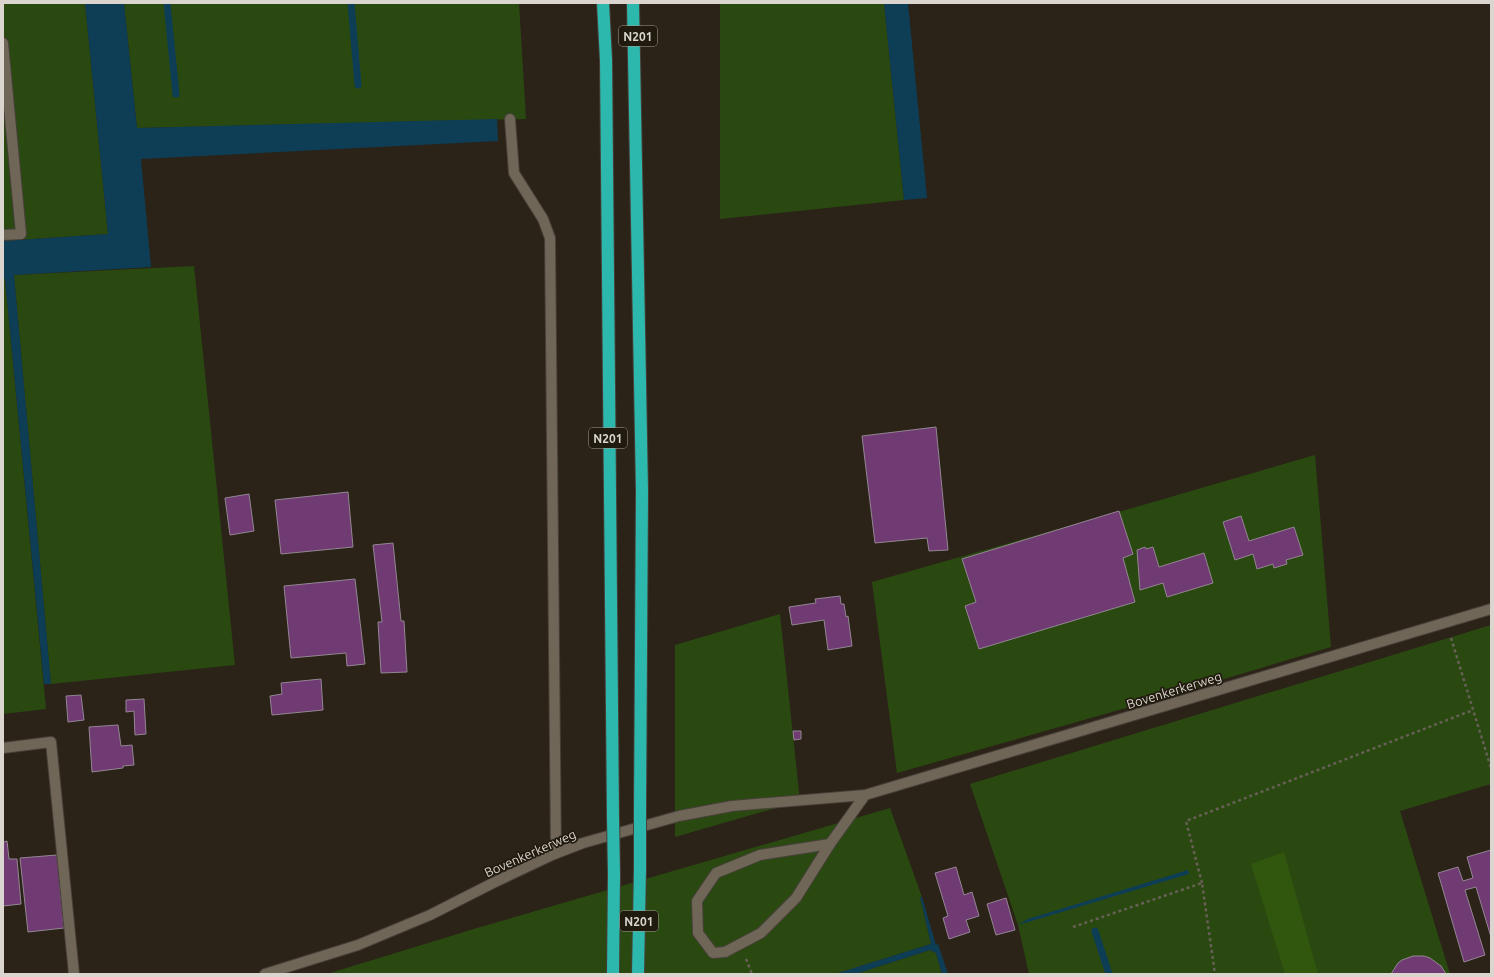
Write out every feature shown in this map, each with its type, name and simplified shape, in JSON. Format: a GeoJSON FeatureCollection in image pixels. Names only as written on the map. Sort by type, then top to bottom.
{"type":"FeatureCollection","features":[{"type":"Feature","properties":{"kind":"highway","name":"N201"},"geometry":{"type":"LineString","coordinates":[[598,3],[606,60]]}},
{"type":"Feature","properties":{"kind":"highway","name":"N201"},"geometry":{"type":"LineString","coordinates":[[603,3],[606,60],[614,875],[613,974]]}},
{"type":"Feature","properties":{"kind":"highway","name":"N201"},"geometry":{"type":"LineString","coordinates":[[633,3],[642,491],[638,974]]}},
{"type":"Feature","properties":{"kind":"highway","name":"N201"},"geometry":{"type":"LineString","coordinates":[[635,69],[640,3]]}},
{"type":"Feature","properties":{"kind":"street"},"geometry":{"type":"LineString","coordinates":[[3,43],[21,234],[3,235]]}},
{"type":"Feature","properties":{"kind":"street"},"geometry":{"type":"LineString","coordinates":[[510,119],[514,172],[516,178],[543,218],[550,238],[556,853]]}},
{"type":"Feature","properties":{"kind":"street","name":"Bovenkerkerweg"},"geometry":{"type":"LineString","coordinates":[[265,974],[358,945],[430,916],[495,882],[556,853],[583,843],[679,816],[732,806],[865,795],[1491,609]]}},
{"type":"Feature","properties":{"kind":"street"},"geometry":{"type":"LineString","coordinates":[[3,748],[51,742],[74,974]]}},
{"type":"Feature","properties":{"kind":"street"},"geometry":{"type":"LineString","coordinates":[[830,844],[760,855],[716,873],[697,901],[698,933],[713,952],[724,952],[761,933],[796,898],[830,844],[865,795]]}},
{"type":"Feature","properties":{"kind":"path"},"geometry":{"type":"LineString","coordinates":[[1446,622],[1491,768]]}},
{"type":"Feature","properties":{"kind":"path"},"geometry":{"type":"LineString","coordinates":[[1215,974],[1202,883],[1186,821],[1473,710]]}},
{"type":"Feature","properties":{"kind":"path"},"geometry":{"type":"LineString","coordinates":[[1073,927],[1202,883]]}},
{"type":"Feature","properties":{"kind":"green space"},"geometry":{"type":"Polygon","coordinates":[[[3,3],[85,3],[108,234],[3,241],[3,3]]]}},
{"type":"Feature","properties":{"kind":"green space"},"geometry":{"type":"Polygon","coordinates":[[[124,3],[519,3],[526,119],[137,128],[124,3]]]}},
{"type":"Feature","properties":{"kind":"green space"},"geometry":{"type":"Polygon","coordinates":[[[720,3],[884,3],[904,200],[720,219],[720,3]]]}},
{"type":"Feature","properties":{"kind":"green space"},"geometry":{"type":"Polygon","coordinates":[[[194,266],[235,665],[51,684],[14,275],[194,266]]]}},
{"type":"Feature","properties":{"kind":"green space"},"geometry":{"type":"Polygon","coordinates":[[[3,279],[5,279],[46,709],[3,714],[3,279]]]}},
{"type":"Feature","properties":{"kind":"green space"},"geometry":{"type":"Polygon","coordinates":[[[1315,455],[1331,647],[1154,700],[897,773],[872,582],[1315,455]]]}},
{"type":"Feature","properties":{"kind":"green space"},"geometry":{"type":"Polygon","coordinates":[[[780,614],[800,801],[675,837],[675,645],[780,614]]]}},
{"type":"Feature","properties":{"kind":"green space"},"geometry":{"type":"Polygon","coordinates":[[[1491,625],[1491,784],[1400,811],[1450,974],[1029,974],[1018,925],[970,784],[1491,625]]]}},
{"type":"Feature","properties":{"kind":"green space"},"geometry":{"type":"Polygon","coordinates":[[[890,808],[922,897],[920,897],[931,944],[835,974],[327,974],[477,928],[890,808]]]}},
{"type":"Feature","properties":{"kind":"green space"},"geometry":{"type":"Polygon","coordinates":[[[1284,852],[1318,974],[1285,974],[1251,864],[1284,852]]]}},
{"type":"Feature","properties":{"kind":"green space"},"geometry":{"type":"Polygon","coordinates":[[[930,950],[936,953],[942,974],[855,974],[930,950]]]}},
{"type":"Feature","properties":{"kind":"water"},"geometry":{"type":"Polygon","coordinates":[[[85,3],[124,3],[137,128],[497,119],[498,141],[141,159],[151,267],[14,275],[51,684],[44,684],[5,279],[3,279],[3,241],[108,234],[85,3]]]}},
{"type":"Feature","properties":{"kind":"water"},"geometry":{"type":"Polygon","coordinates":[[[884,3],[908,3],[927,198],[904,200],[884,3]]]}},
{"type":"Feature","properties":{"kind":"water"},"geometry":{"type":"Polygon","coordinates":[[[1188,870],[1189,874],[1018,925],[1028,919],[1188,870]]]}},
{"type":"Feature","properties":{"kind":"water"},"geometry":{"type":"Polygon","coordinates":[[[920,897],[922,897],[936,945],[938,944],[948,974],[942,974],[936,953],[930,950],[855,974],[835,974],[931,944],[920,897]]]}},
{"type":"Feature","properties":{"kind":"building"},"geometry":{"type":"Polygon","coordinates":[[[936,427],[948,550],[929,551],[927,538],[875,543],[862,436],[936,427]]]}},
{"type":"Feature","properties":{"kind":"building"},"geometry":{"type":"Polygon","coordinates":[[[348,492],[353,547],[281,554],[275,500],[348,492]]]}},
{"type":"Feature","properties":{"kind":"building"},"geometry":{"type":"Polygon","coordinates":[[[249,494],[254,531],[230,535],[225,498],[249,494]]]}},
{"type":"Feature","properties":{"kind":"building"},"geometry":{"type":"Polygon","coordinates":[[[1119,511],[1133,554],[1123,558],[1135,602],[979,649],[965,606],[976,602],[962,559],[1119,511]]]}},
{"type":"Feature","properties":{"kind":"building"},"geometry":{"type":"Polygon","coordinates":[[[1241,516],[1249,541],[1294,527],[1303,555],[1286,560],[1287,564],[1274,568],[1273,564],[1257,569],[1253,554],[1235,560],[1223,522],[1241,516]]]}},
{"type":"Feature","properties":{"kind":"building"},"geometry":{"type":"Polygon","coordinates":[[[393,543],[401,621],[404,621],[407,672],[381,673],[378,622],[382,622],[373,545],[393,543]]]}},
{"type":"Feature","properties":{"kind":"building"},"geometry":{"type":"Polygon","coordinates":[[[1145,547],[1146,549],[1153,547],[1159,567],[1204,553],[1213,583],[1167,597],[1163,583],[1140,590],[1137,550],[1145,547]]]}},
{"type":"Feature","properties":{"kind":"building"},"geometry":{"type":"Polygon","coordinates":[[[355,579],[365,664],[347,666],[346,653],[291,658],[284,586],[355,579]]]}},
{"type":"Feature","properties":{"kind":"building"},"geometry":{"type":"Polygon","coordinates":[[[840,596],[841,604],[844,604],[846,617],[848,616],[852,646],[828,650],[824,620],[792,625],[789,607],[816,603],[815,599],[840,596]]]}},
{"type":"Feature","properties":{"kind":"building"},"geometry":{"type":"Polygon","coordinates":[[[321,679],[323,710],[272,715],[270,696],[282,694],[281,683],[321,679]]]}},
{"type":"Feature","properties":{"kind":"building"},"geometry":{"type":"Polygon","coordinates":[[[81,695],[84,720],[68,722],[66,696],[81,695]]]}},
{"type":"Feature","properties":{"kind":"building"},"geometry":{"type":"Polygon","coordinates":[[[144,699],[146,734],[135,735],[134,711],[126,712],[126,700],[144,699]]]}},
{"type":"Feature","properties":{"kind":"building"},"geometry":{"type":"Polygon","coordinates":[[[118,725],[121,746],[132,745],[134,765],[92,772],[89,727],[118,725]]]}},
{"type":"Feature","properties":{"kind":"building"},"geometry":{"type":"Polygon","coordinates":[[[793,731],[801,731],[801,739],[794,740],[793,731]]]}},
{"type":"Feature","properties":{"kind":"building"},"geometry":{"type":"Polygon","coordinates":[[[7,841],[9,859],[17,859],[21,904],[3,906],[3,842],[7,841]]]}},
{"type":"Feature","properties":{"kind":"building"},"geometry":{"type":"Polygon","coordinates":[[[1491,850],[1491,937],[1476,887],[1465,890],[1485,955],[1464,962],[1438,873],[1458,867],[1463,881],[1473,878],[1467,857],[1491,850]]]}},
{"type":"Feature","properties":{"kind":"building"},"geometry":{"type":"Polygon","coordinates":[[[57,855],[64,928],[28,932],[20,858],[57,855]]]}},
{"type":"Feature","properties":{"kind":"building"},"geometry":{"type":"Polygon","coordinates":[[[956,867],[964,895],[972,892],[979,916],[966,920],[970,932],[949,939],[943,918],[948,916],[935,873],[956,867]]]}},
{"type":"Feature","properties":{"kind":"building"},"geometry":{"type":"Polygon","coordinates":[[[1006,898],[1015,930],[996,935],[987,904],[1006,898]]]}},
{"type":"Feature","properties":{"kind":"building"},"geometry":{"type":"Polygon","coordinates":[[[1413,956],[1424,956],[1430,958],[1441,966],[1446,974],[1391,974],[1398,963],[1413,956]]]}},
{"type":"Feature","properties":{"kind":"waterway"},"geometry":{"type":"LineString","coordinates":[[167,3],[176,94]]}},
{"type":"Feature","properties":{"kind":"waterway"},"geometry":{"type":"LineString","coordinates":[[351,3],[358,85]]}},
{"type":"Feature","properties":{"kind":"waterway"},"geometry":{"type":"LineString","coordinates":[[1095,931],[1109,974]]}}]}
